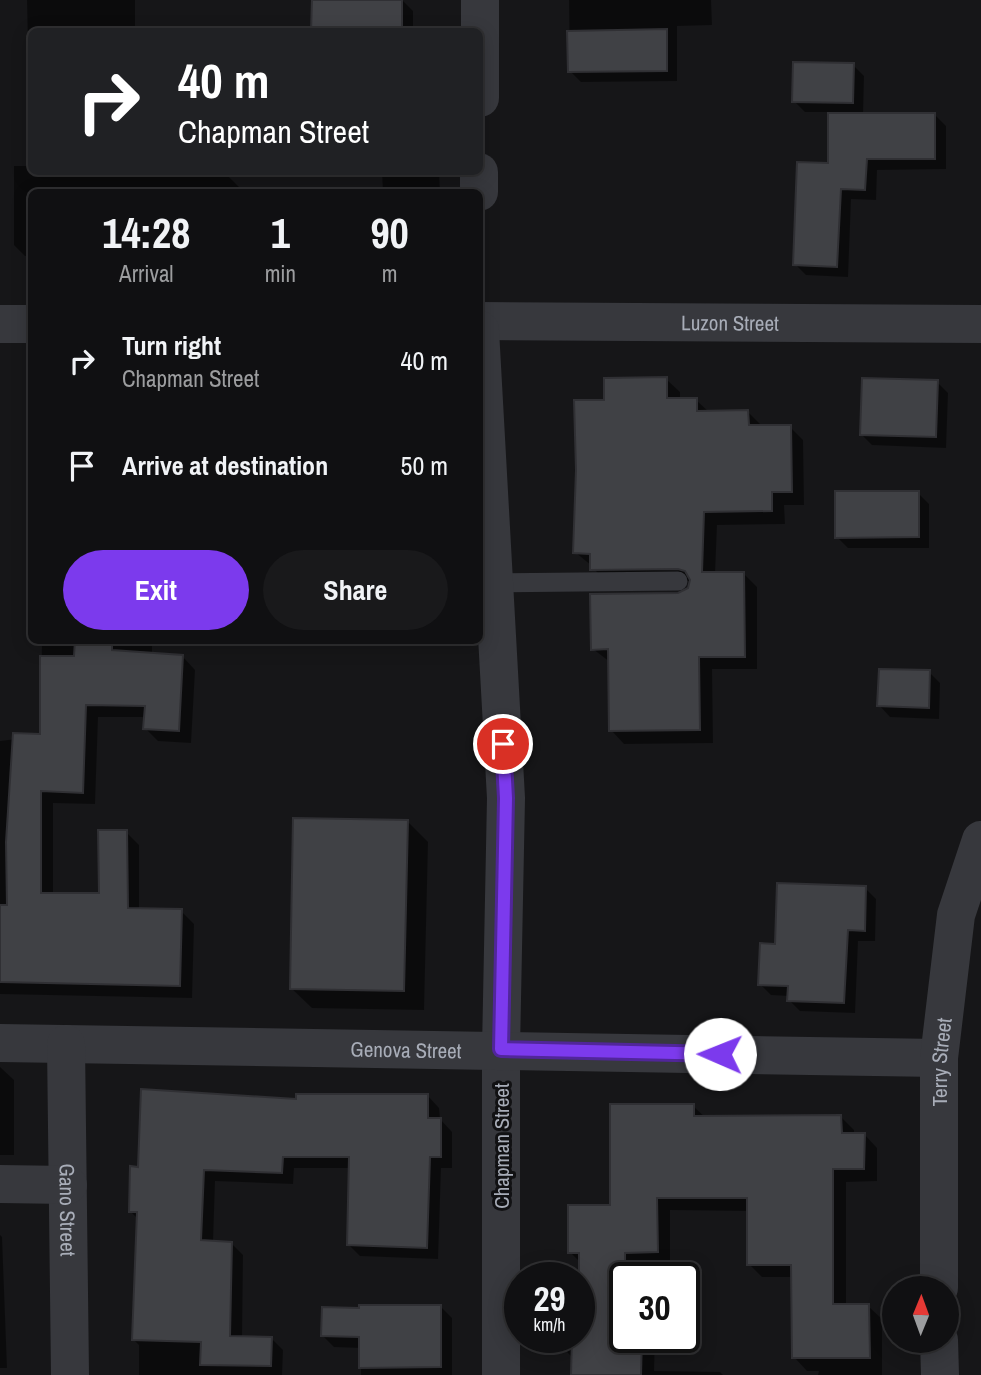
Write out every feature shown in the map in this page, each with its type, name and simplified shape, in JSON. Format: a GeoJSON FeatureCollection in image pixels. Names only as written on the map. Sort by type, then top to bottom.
{"type":"FeatureCollection","features":[{"type":"Feature","properties":{"kind":"street"},"geometry":{"type":"LineString","coordinates":[[480,0],[480,28]]}},
{"type":"Feature","properties":{"kind":"street","name":"Luzon Street"},"geometry":{"type":"LineString","coordinates":[[483,321],[981,324]]}},
{"type":"Feature","properties":{"kind":"street"},"geometry":{"type":"LineString","coordinates":[[0,324],[28,324]]}},
{"type":"Feature","properties":{"kind":"street","name":"Chapman Street"},"geometry":{"type":"LineString","coordinates":[[483,388],[506,798],[501,1049],[501,1375]]}},
{"type":"Feature","properties":{"kind":"street","name":"Terry Street"},"geometry":{"type":"LineString","coordinates":[[939,1276],[939,1058],[956,915],[981,841]]}},
{"type":"Feature","properties":{"kind":"street","name":"Genova Street"},"geometry":{"type":"LineString","coordinates":[[0,1043],[939,1058]]}},
{"type":"Feature","properties":{"kind":"street","name":"Gano Street"},"geometry":{"type":"LineString","coordinates":[[66,1044],[70,1375]]}},
{"type":"Feature","properties":{"kind":"street"},"geometry":{"type":"LineString","coordinates":[[0,1184],[68,1185]]}},
{"type":"Feature","properties":{"kind":"street"},"geometry":{"type":"LineString","coordinates":[[939,1353],[940,1375]]}},
{"type":"Feature","properties":{"kind":"lane"},"geometry":{"type":"LineString","coordinates":[[493,583],[678,581]]}},
{"type":"Feature","properties":{"kind":"building"},"geometry":{"type":"Polygon","coordinates":[[[312,0],[402,0],[402,28],[311,28],[312,0]]]}},
{"type":"Feature","properties":{"kind":"building"},"geometry":{"type":"Polygon","coordinates":[[[667,29],[667,71],[568,72],[567,31],[667,29]]]}},
{"type":"Feature","properties":{"kind":"building"},"geometry":{"type":"Polygon","coordinates":[[[793,62],[854,63],[853,103],[792,102],[793,62]]]}},
{"type":"Feature","properties":{"kind":"building"},"geometry":{"type":"Polygon","coordinates":[[[828,113],[935,113],[935,159],[867,159],[865,190],[841,189],[837,267],[793,265],[797,162],[828,163],[828,113]]]}},
{"type":"Feature","properties":{"kind":"building"},"geometry":{"type":"Polygon","coordinates":[[[667,377],[667,398],[697,398],[697,411],[748,410],[749,425],[791,425],[792,492],[772,492],[772,511],[704,512],[702,572],[744,572],[745,657],[699,657],[700,730],[609,731],[608,649],[591,650],[590,594],[678,593],[688,588],[690,580],[685,571],[678,569],[590,570],[590,554],[573,553],[576,470],[574,400],[604,400],[604,378],[667,377]]]}},
{"type":"Feature","properties":{"kind":"building"},"geometry":{"type":"Polygon","coordinates":[[[862,378],[938,380],[936,437],[860,435],[862,378]]]}},
{"type":"Feature","properties":{"kind":"building"},"geometry":{"type":"Polygon","coordinates":[[[835,491],[919,491],[919,537],[835,538],[835,491]]]}},
{"type":"Feature","properties":{"kind":"building"},"geometry":{"type":"Polygon","coordinates":[[[75,644],[112,644],[112,650],[183,655],[179,731],[143,729],[145,706],[86,705],[83,793],[41,791],[41,893],[99,893],[98,830],[127,830],[128,908],[182,909],[180,986],[0,982],[0,905],[7,905],[6,842],[13,733],[40,734],[40,656],[74,656],[75,644]]]}},
{"type":"Feature","properties":{"kind":"building"},"geometry":{"type":"Polygon","coordinates":[[[879,669],[930,670],[929,708],[877,706],[879,669]]]}},
{"type":"Feature","properties":{"kind":"building"},"geometry":{"type":"Polygon","coordinates":[[[293,818],[408,820],[404,991],[290,989],[293,818]]]}},
{"type":"Feature","properties":{"kind":"building"},"geometry":{"type":"Polygon","coordinates":[[[777,883],[866,886],[865,931],[848,930],[844,1003],[787,1001],[788,986],[758,985],[760,943],[775,944],[777,883]]]}},
{"type":"Feature","properties":{"kind":"building"},"geometry":{"type":"Polygon","coordinates":[[[141,1089],[296,1099],[296,1094],[428,1094],[428,1118],[441,1118],[441,1157],[430,1157],[427,1248],[347,1245],[349,1157],[283,1157],[282,1173],[204,1170],[201,1240],[232,1242],[230,1336],[272,1337],[271,1366],[200,1365],[201,1342],[132,1340],[137,1212],[129,1212],[130,1166],[138,1167],[141,1089]]]}},
{"type":"Feature","properties":{"kind":"building"},"geometry":{"type":"Polygon","coordinates":[[[610,1104],[694,1104],[694,1116],[841,1115],[842,1133],[865,1133],[864,1169],[833,1169],[833,1304],[869,1304],[870,1358],[792,1358],[791,1265],[747,1265],[747,1198],[657,1198],[658,1252],[625,1253],[625,1262],[609,1262],[609,1353],[642,1353],[641,1375],[571,1375],[572,1353],[595,1353],[595,1262],[579,1262],[579,1253],[568,1253],[568,1205],[610,1205],[610,1104]]]}},
{"type":"Feature","properties":{"kind":"building"},"geometry":{"type":"Polygon","coordinates":[[[359,1305],[441,1305],[441,1367],[359,1368],[359,1337],[321,1336],[322,1307],[359,1308],[359,1305]]]}},
{"type":"Feature","properties":{"kind":"route"},"geometry":{"type":"LineString","coordinates":[[503,744],[506,798],[501,1049],[720,1054]]}}]}
